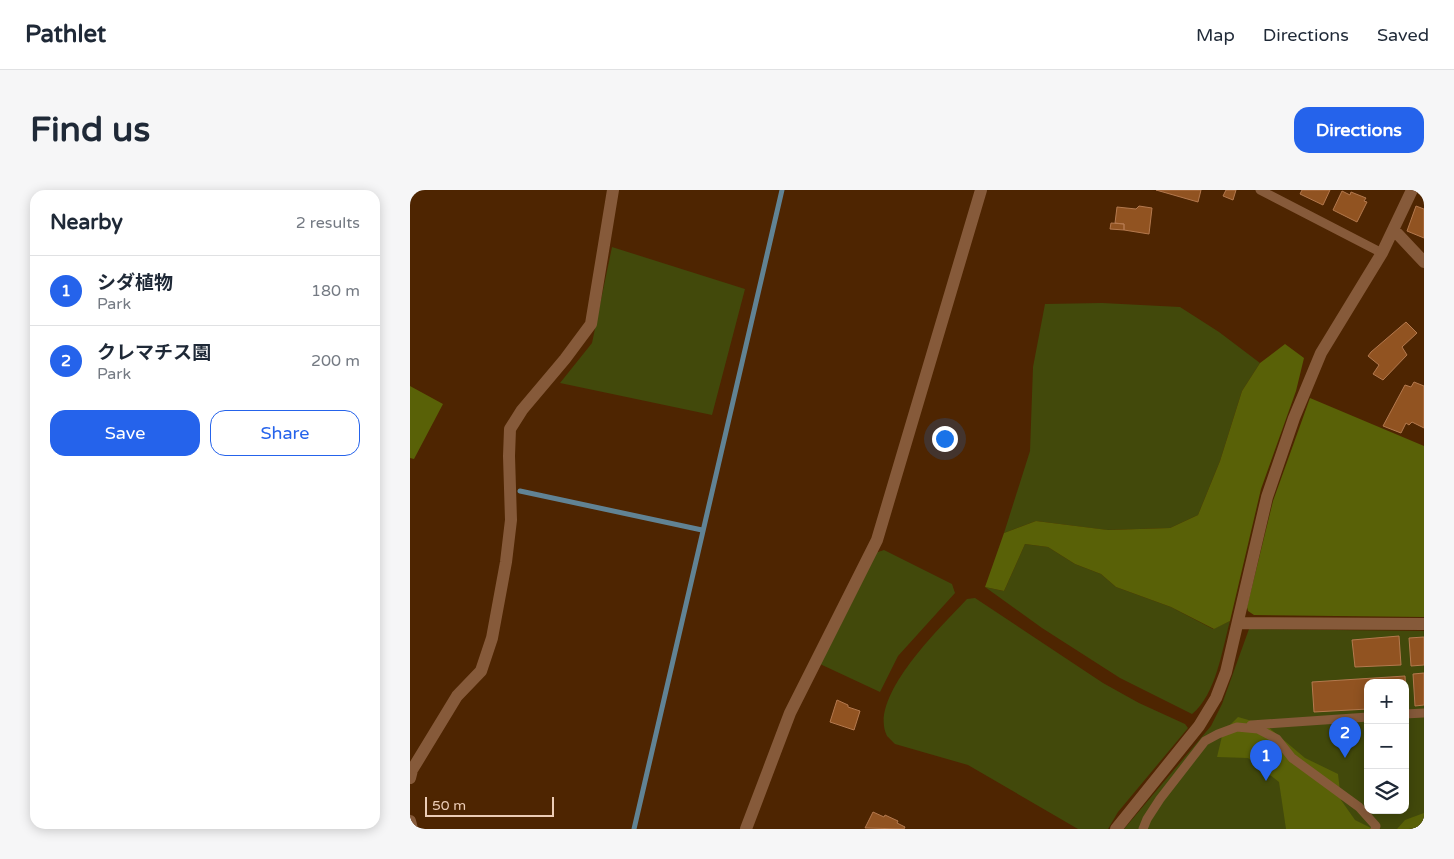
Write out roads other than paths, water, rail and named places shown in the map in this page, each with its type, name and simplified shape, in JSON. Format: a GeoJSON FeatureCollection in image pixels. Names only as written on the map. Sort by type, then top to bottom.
{"type":"FeatureCollection","features":[{"type":"Feature","properties":{"kind":"street"},"geometry":{"type":"LineString","coordinates":[[410,778],[412,770],[457,696],[481,671],[492,638],[506,562],[511,520],[510,429],[522,410],[565,360],[591,324],[614,190]]}},
{"type":"Feature","properties":{"kind":"street"},"geometry":{"type":"LineString","coordinates":[[746,829],[790,713],[877,540],[981,190]]}},
{"type":"Feature","properties":{"kind":"street"},"geometry":{"type":"LineString","coordinates":[[1116,829],[1200,726],[1216,698],[1226,672],[1267,497],[1294,418],[1321,353],[1382,252],[1412,190]]}},
{"type":"Feature","properties":{"kind":"street"},"geometry":{"type":"LineString","coordinates":[[1394,230],[1424,262]]}},
{"type":"Feature","properties":{"kind":"street"},"geometry":{"type":"LineString","coordinates":[[1238,623],[1424,624]]}},
{"type":"Feature","properties":{"kind":"street"},"geometry":{"type":"LineString","coordinates":[[410,821],[412,829]]}},
{"type":"Feature","properties":{"kind":"lane"},"geometry":{"type":"LineString","coordinates":[[1260,190],[1382,252]]}},
{"type":"Feature","properties":{"kind":"lane"},"geometry":{"type":"LineString","coordinates":[[1409,714],[1424,713]]}},
{"type":"Feature","properties":{"kind":"lane"},"geometry":{"type":"LineString","coordinates":[[1143,829],[1160,798],[1205,742],[1218,734],[1237,727],[1364,717]]}},
{"type":"Feature","properties":{"kind":"lane"},"geometry":{"type":"LineString","coordinates":[[1237,727],[1258,729],[1277,739],[1292,758],[1359,807],[1376,826],[1375,829]]}},
{"type":"Feature","properties":{"kind":"waterway"},"geometry":{"type":"LineString","coordinates":[[634,829],[782,190]]}},
{"type":"Feature","properties":{"kind":"waterway"},"geometry":{"type":"LineString","coordinates":[[520,491],[702,530]]}},
{"type":"Feature","properties":{"kind":"place","name":"クレマチス園"},"geometry":{"type":"Point","coordinates":[1345,758]}},
{"type":"Feature","properties":{"kind":"place","name":"シダ植物"},"geometry":{"type":"Point","coordinates":[1266,781]}}]}
